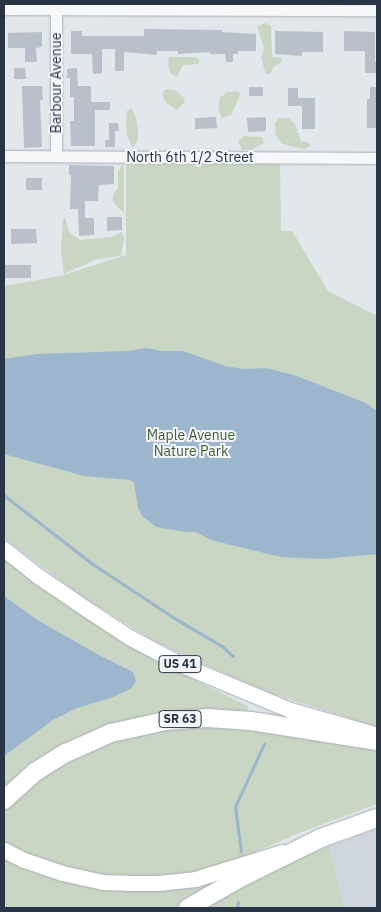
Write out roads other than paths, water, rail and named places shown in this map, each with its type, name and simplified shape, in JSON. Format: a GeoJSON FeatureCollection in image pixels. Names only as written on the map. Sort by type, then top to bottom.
{"type":"FeatureCollection","features":[{"type":"Feature","properties":{"kind":"highway","name":"SR 63"},"geometry":{"type":"LineString","coordinates":[[4,800],[35,772],[66,753],[111,733],[151,723],[182,719],[224,719],[377,741]]}},
{"type":"Feature","properties":{"kind":"highway"},"geometry":{"type":"LineString","coordinates":[[188,908],[240,878],[303,847],[377,818]]}},
{"type":"Feature","properties":{"kind":"main road","name":"US 41"},"geometry":{"type":"LineString","coordinates":[[4,549],[69,598],[129,637],[180,664],[290,710],[377,735]]}},
{"type":"Feature","properties":{"kind":"main road"},"geometry":{"type":"LineString","coordinates":[[4,850],[48,869],[77,877],[103,882],[158,883],[195,879],[269,855],[303,847]]}},
{"type":"Feature","properties":{"kind":"street"},"geometry":{"type":"LineString","coordinates":[[4,9],[377,10]]}},
{"type":"Feature","properties":{"kind":"street","name":"Barbour Avenue"},"geometry":{"type":"LineString","coordinates":[[56,9],[56,156]]}},
{"type":"Feature","properties":{"kind":"street","name":"North 6th 1/2 Street"},"geometry":{"type":"LineString","coordinates":[[4,156],[377,158]]}},
{"type":"Feature","properties":{"kind":"water"},"geometry":{"type":"Polygon","coordinates":[[[147,348],[161,351],[183,351],[225,366],[243,369],[266,368],[294,375],[366,403],[377,411],[377,554],[323,559],[281,557],[211,540],[196,532],[156,527],[142,516],[138,508],[134,482],[130,480],[84,476],[4,454],[4,359],[37,354],[128,351],[147,348]]]}},
{"type":"Feature","properties":{"kind":"water"},"geometry":{"type":"Polygon","coordinates":[[[4,596],[39,621],[133,672],[136,681],[132,688],[111,698],[77,708],[53,720],[4,756],[4,596]]]}},
{"type":"Feature","properties":{"kind":"waterway"},"geometry":{"type":"LineString","coordinates":[[4,495],[93,564],[173,617],[222,646],[233,656]]}},
{"type":"Feature","properties":{"kind":"waterway"},"geometry":{"type":"LineString","coordinates":[[241,852],[235,807],[264,744]]}},
{"type":"Feature","properties":{"kind":"waterway"},"geometry":{"type":"LineString","coordinates":[[237,908],[238,902]]}},
{"type":"Feature","properties":{"kind":"park label","name":"Maple Avenue Nature Park"},"geometry":{"type":"Point","coordinates":[191,444]}}]}
